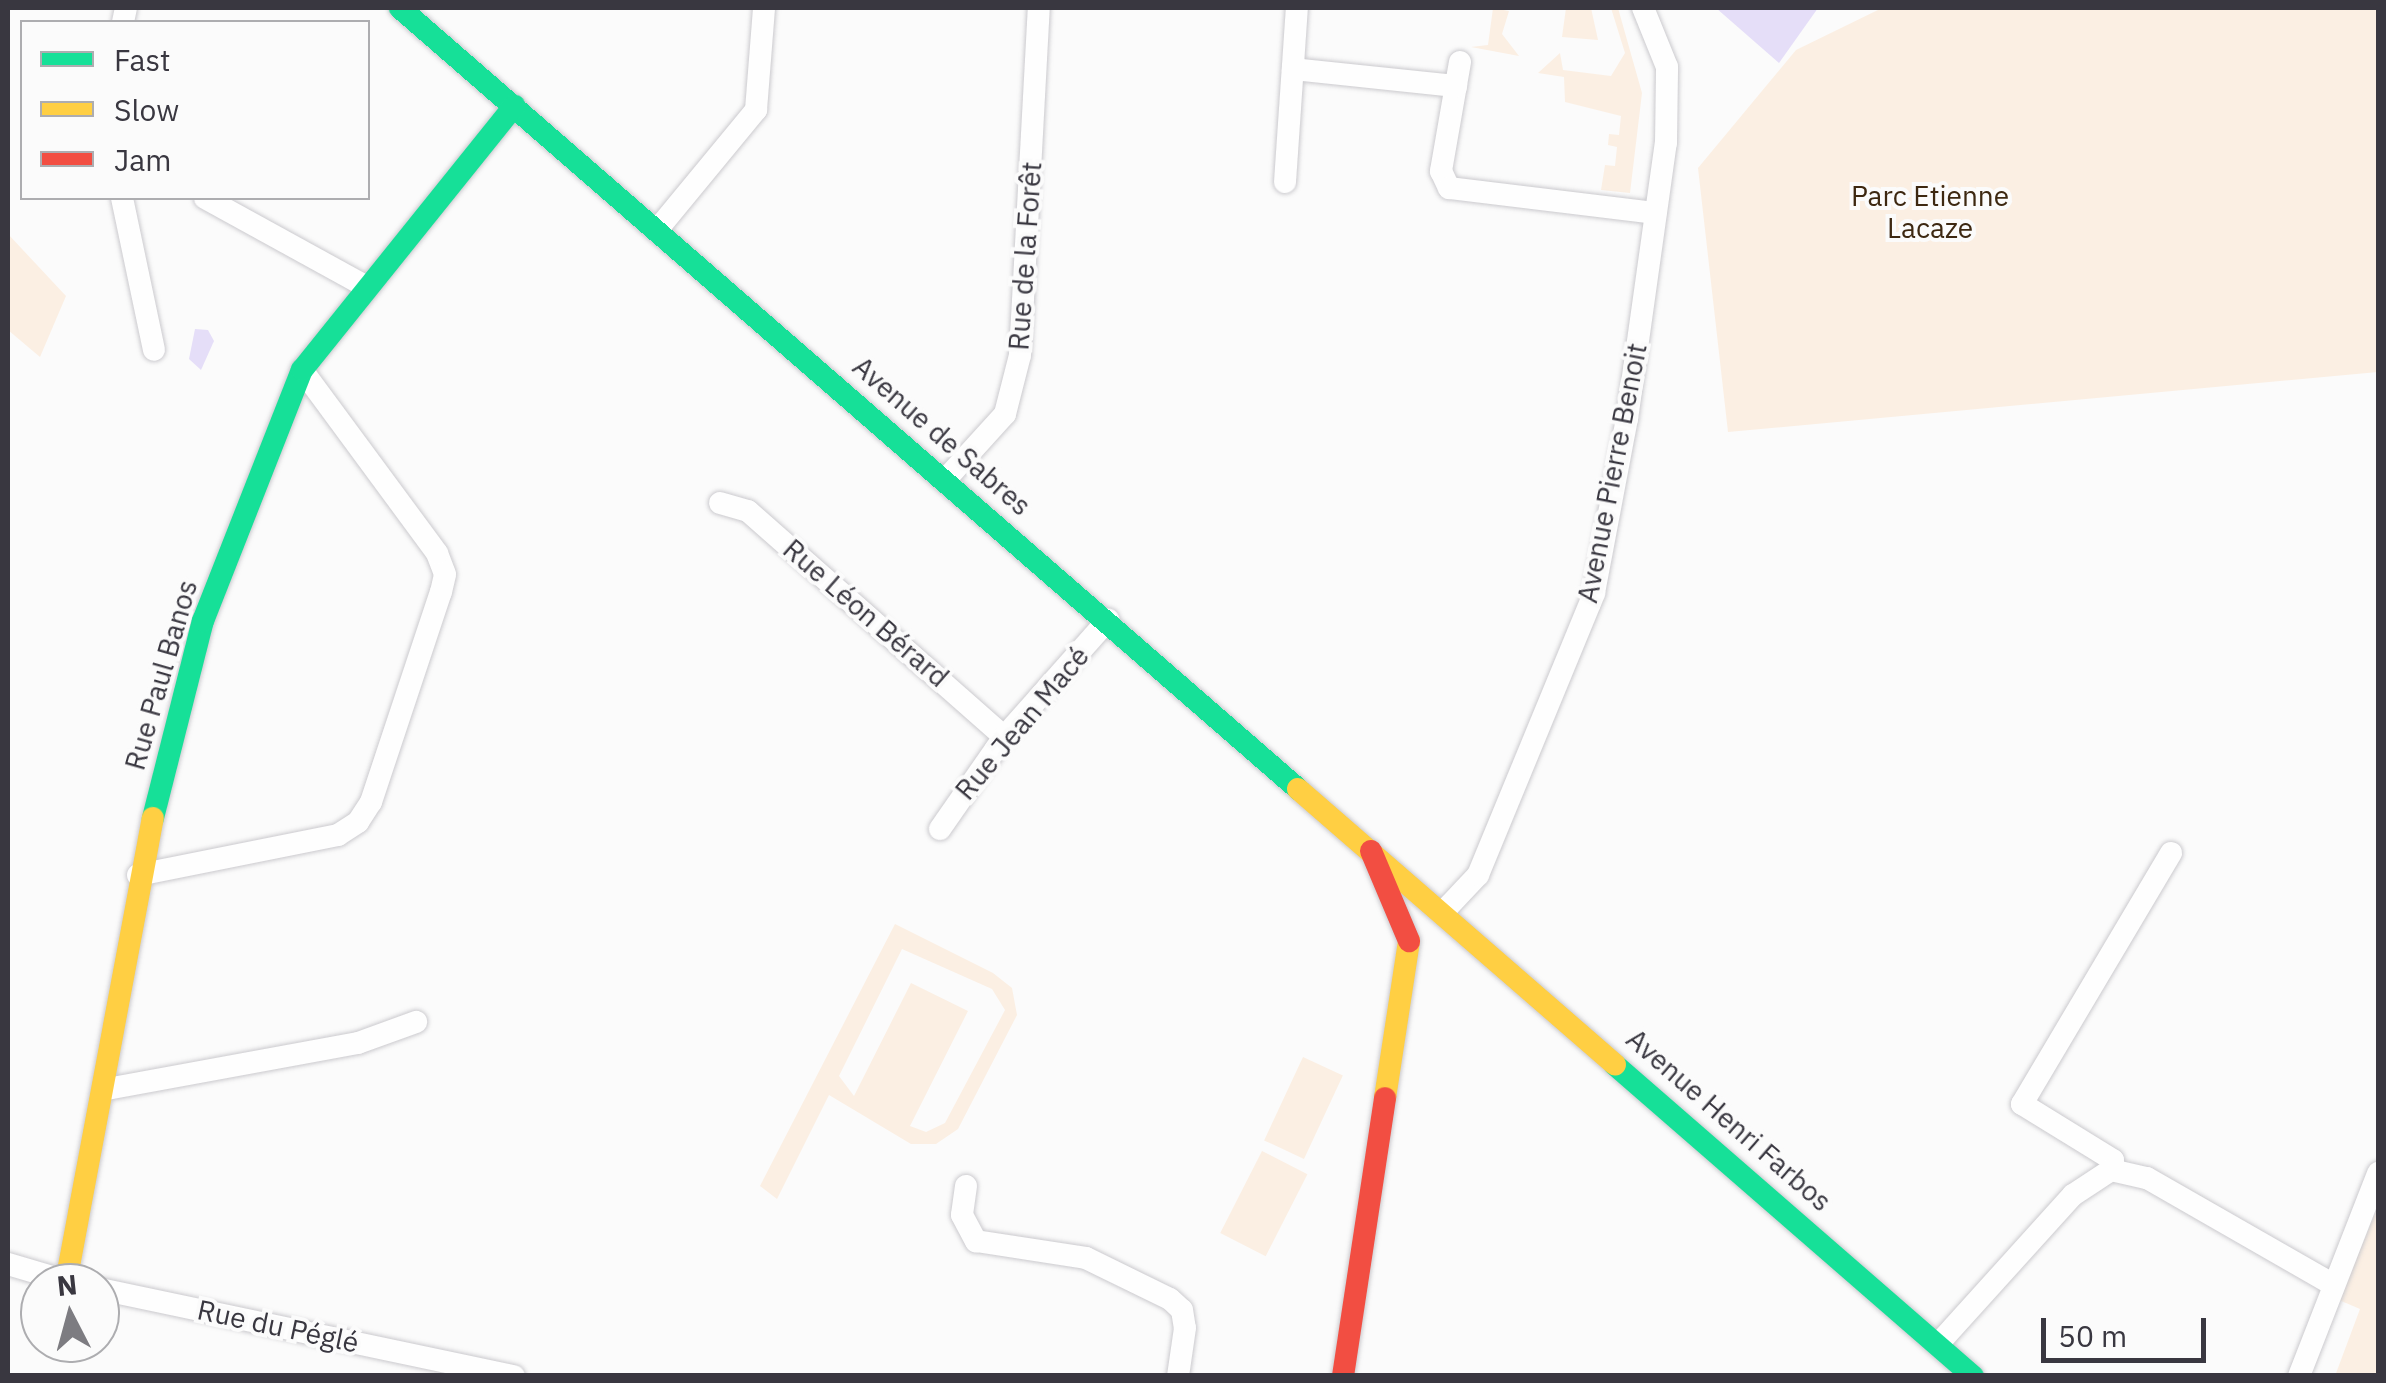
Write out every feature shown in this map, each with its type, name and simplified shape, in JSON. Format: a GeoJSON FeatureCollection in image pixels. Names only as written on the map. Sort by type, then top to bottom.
{"type":"FeatureCollection","features":[{"type":"Feature","properties":{"kind":"main road","name":"Avenue de Sabres"},"geometry":{"type":"LineString","coordinates":[[400,8],[1445,910]]}},
{"type":"Feature","properties":{"kind":"main road","name":"Rue Paul Banos"},"geometry":{"type":"LineString","coordinates":[[74,1263],[107,1089],[138,874],[203,621],[302,370],[514,106]]}},
{"type":"Feature","properties":{"kind":"main road"},"geometry":{"type":"LineString","coordinates":[[1343,1376],[1409,940],[1369,845]]}},
{"type":"Feature","properties":{"kind":"main road"},"geometry":{"type":"LineString","coordinates":[[1409,940],[1445,910]]}},
{"type":"Feature","properties":{"kind":"main road","name":"Avenue Henri Farbos"},"geometry":{"type":"LineString","coordinates":[[1445,910],[1940,1342],[1973,1376]]}},
{"type":"Feature","properties":{"kind":"street"},"geometry":{"type":"LineString","coordinates":[[657,230],[756,110],[764,8]]}},
{"type":"Feature","properties":{"kind":"street","name":"Rue de la Forêt"},"geometry":{"type":"LineString","coordinates":[[946,479],[1005,414],[1020,356],[1040,8]]}},
{"type":"Feature","properties":{"kind":"street"},"geometry":{"type":"LineString","coordinates":[[1285,182],[1297,8]]}},
{"type":"Feature","properties":{"kind":"street","name":"Avenue Pierre Benoit"},"geometry":{"type":"LineString","coordinates":[[1445,910],[1478,875],[1594,593],[1627,420],[1670,97],[1667,68],[1644,8]]}},
{"type":"Feature","properties":{"kind":"street"},"geometry":{"type":"LineString","coordinates":[[1293,69],[1458,74],[1441,171],[1449,188],[1655,213]]}},
{"type":"Feature","properties":{"kind":"street"},"geometry":{"type":"LineString","coordinates":[[122,200],[154,350]]}},
{"type":"Feature","properties":{"kind":"street"},"geometry":{"type":"LineString","coordinates":[[209,200],[367,286]]}},
{"type":"Feature","properties":{"kind":"street"},"geometry":{"type":"LineString","coordinates":[[138,874],[338,835],[358,822],[371,802],[440,592],[445,574],[437,554],[302,370]]}},
{"type":"Feature","properties":{"kind":"street","name":"Rue Léon Bérard"},"geometry":{"type":"LineString","coordinates":[[720,503],[748,511],[1004,737]]}},
{"type":"Feature","properties":{"kind":"street","name":"Rue Jean Macé"},"geometry":{"type":"LineString","coordinates":[[940,829],[959,793],[1004,737],[1108,620]]}},
{"type":"Feature","properties":{"kind":"street"},"geometry":{"type":"LineString","coordinates":[[1940,1342],[2073,1196],[2111,1170],[2113,1160],[2022,1104],[2171,853]]}},
{"type":"Feature","properties":{"kind":"street"},"geometry":{"type":"LineString","coordinates":[[107,1089],[358,1043],[416,1022]]}},
{"type":"Feature","properties":{"kind":"street"},"geometry":{"type":"LineString","coordinates":[[2111,1170],[2147,1178],[2332,1284]]}},
{"type":"Feature","properties":{"kind":"street"},"geometry":{"type":"LineString","coordinates":[[2299,1376],[2378,1173]]}},
{"type":"Feature","properties":{"kind":"street"},"geometry":{"type":"LineString","coordinates":[[966,1186],[962,1215],[976,1241],[1110,1265],[1170,1299],[1182,1310],[1185,1328],[1178,1376]]}},
{"type":"Feature","properties":{"kind":"street","name":"Rue du Péglé"},"geometry":{"type":"LineString","coordinates":[[120,1293],[514,1376]]}},
{"type":"Feature","properties":{"kind":"green space"},"geometry":{"type":"Polygon","coordinates":[[[1493,8],[1509,11],[1502,34],[1519,56],[1471,47],[1488,45],[1493,8]]]}},
{"type":"Feature","properties":{"kind":"green space"},"geometry":{"type":"Polygon","coordinates":[[[1566,8],[1591,8],[1598,40],[1562,37],[1566,8]]]}},
{"type":"Feature","properties":{"kind":"green space"},"geometry":{"type":"Polygon","coordinates":[[[1611,8],[1618,8],[1642,93],[1630,193],[1601,190],[1605,165],[1615,166],[1617,147],[1608,145],[1609,134],[1619,135],[1621,116],[1565,102],[1564,77],[1538,73],[1560,53],[1563,70],[1611,76],[1625,53],[1611,8]]]}},
{"type":"Feature","properties":{"kind":"green space","name":"Parc Etienne Lacaze"},"geometry":{"type":"Polygon","coordinates":[[[1882,8],[2378,8],[2378,372],[1728,432],[1698,168],[1796,50],[1882,8]]]}},
{"type":"Feature","properties":{"kind":"green space"},"geometry":{"type":"Polygon","coordinates":[[[8,234],[66,296],[40,357],[8,330],[8,234]]]}},
{"type":"Feature","properties":{"kind":"green space"},"geometry":{"type":"Polygon","coordinates":[[[895,924],[993,973],[1012,988],[1017,1015],[958,1129],[936,1144],[911,1144],[829,1095],[777,1199],[760,1186],[895,924]],[[902,949],[839,1076],[854,1096],[911,983],[968,1011],[910,1126],[926,1132],[945,1123],[1005,1010],[992,989],[902,949]]]}},
{"type":"Feature","properties":{"kind":"green space"},"geometry":{"type":"Polygon","coordinates":[[[1303,1057],[1343,1076],[1304,1159],[1264,1140],[1303,1057]]]}},
{"type":"Feature","properties":{"kind":"green space"},"geometry":{"type":"Polygon","coordinates":[[[1262,1151],[1307,1174],[1266,1256],[1220,1233],[1262,1151]]]}},
{"type":"Feature","properties":{"kind":"green space"},"geometry":{"type":"Polygon","coordinates":[[[2378,1207],[2378,1375],[2335,1376],[2360,1309],[2339,1300],[2378,1207]]]}},
{"type":"Feature","properties":{"kind":"shaded area"},"geometry":{"type":"Polygon","coordinates":[[[1716,8],[1818,8],[1779,63],[1716,8]]]}},
{"type":"Feature","properties":{"kind":"shaded area"},"geometry":{"type":"Polygon","coordinates":[[[195,329],[208,330],[214,341],[201,370],[189,359],[195,329]]]}},
{"type":"Feature","properties":{"kind":"traffic: fast"},"geometry":{"type":"LineString","coordinates":[[400,8],[1298,789]]}},
{"type":"Feature","properties":{"kind":"traffic: fast"},"geometry":{"type":"LineString","coordinates":[[153,818],[203,621],[302,370],[514,106]]}},
{"type":"Feature","properties":{"kind":"traffic: fast"},"geometry":{"type":"LineString","coordinates":[[1615,1065],[1973,1376]]}},
{"type":"Feature","properties":{"kind":"traffic: slow"},"geometry":{"type":"LineString","coordinates":[[1298,789],[1615,1065]]}},
{"type":"Feature","properties":{"kind":"traffic: slow"},"geometry":{"type":"LineString","coordinates":[[70,1263],[153,818]]}},
{"type":"Feature","properties":{"kind":"traffic: slow"},"geometry":{"type":"LineString","coordinates":[[1385,1098],[1409,941]]}},
{"type":"Feature","properties":{"kind":"traffic: jam"},"geometry":{"type":"LineString","coordinates":[[1371,851],[1409,941]]}},
{"type":"Feature","properties":{"kind":"traffic: jam"},"geometry":{"type":"LineString","coordinates":[[1343,1376],[1385,1098]]}}]}
